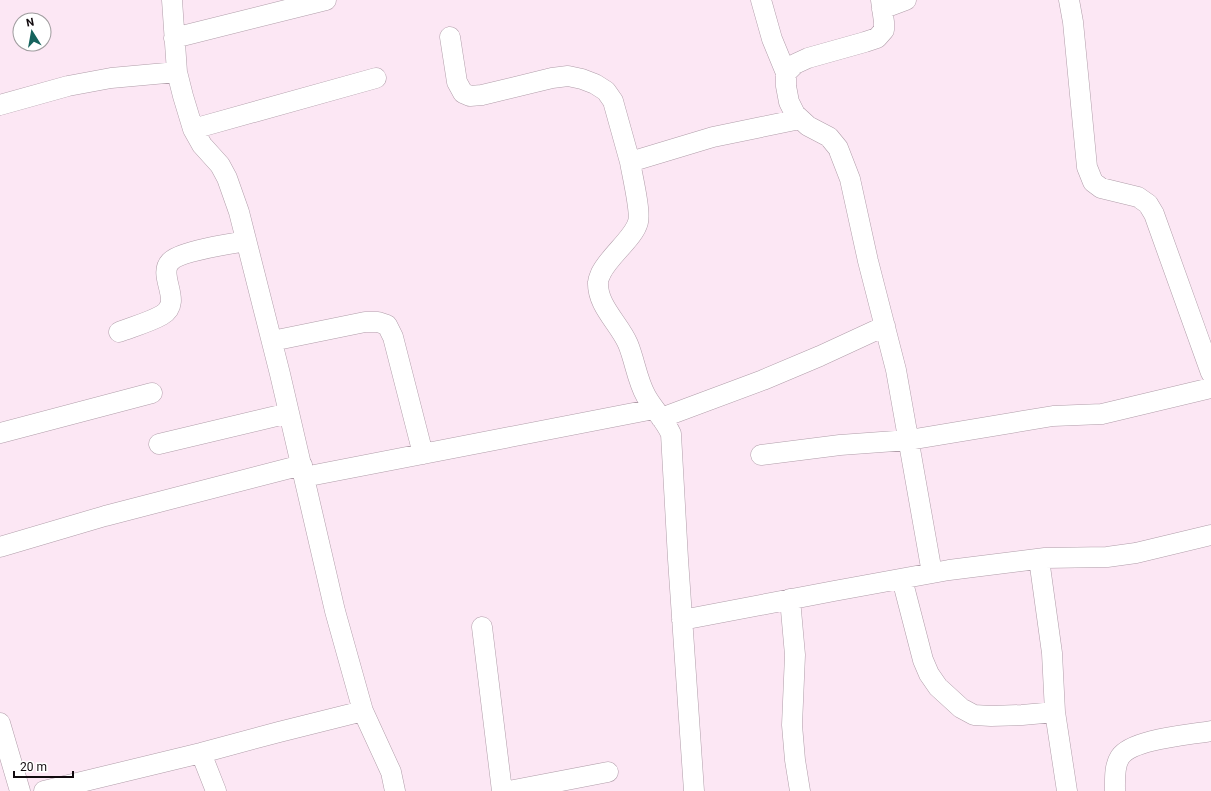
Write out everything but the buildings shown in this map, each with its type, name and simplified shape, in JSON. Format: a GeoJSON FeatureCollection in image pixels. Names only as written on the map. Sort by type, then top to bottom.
{"type":"FeatureCollection","features":[{"type":"Feature","properties":{"kind":"street"},"geometry":{"type":"LineString","coordinates":[[172,0],[176,72],[192,129],[202,145],[220,165],[227,178],[239,212],[272,341],[335,611],[363,711],[391,772],[395,791]]}},
{"type":"Feature","properties":{"kind":"street"},"geometry":{"type":"LineString","coordinates":[[174,38],[326,0]]}},
{"type":"Feature","properties":{"kind":"street"},"geometry":{"type":"LineString","coordinates":[[761,0],[772,39],[786,73],[786,86],[789,102],[795,114],[808,126],[830,138],[838,148],[850,178],[868,262],[896,370],[932,573]]}},
{"type":"Feature","properties":{"kind":"street"},"geometry":{"type":"LineString","coordinates":[[786,73],[795,64],[808,58],[877,38],[884,30],[882,5],[906,0]]}},
{"type":"Feature","properties":{"kind":"street"},"geometry":{"type":"LineString","coordinates":[[1069,0],[1074,22],[1087,167],[1093,182],[1101,188],[1138,197],[1148,204],[1154,214],[1211,373]]}},
{"type":"Feature","properties":{"kind":"street"},"geometry":{"type":"LineString","coordinates":[[450,37],[458,82],[463,93],[470,96],[482,95],[552,78],[568,76],[595,84],[606,91],[613,101],[630,162],[638,221],[634,231],[606,264],[598,281],[604,305],[628,344],[645,394],[657,413],[667,425],[671,434],[694,791]]}},
{"type":"Feature","properties":{"kind":"street"},"geometry":{"type":"LineString","coordinates":[[0,105],[43,92],[82,83],[111,78],[176,72]]}},
{"type":"Feature","properties":{"kind":"street"},"geometry":{"type":"LineString","coordinates":[[192,129],[376,78]]}},
{"type":"Feature","properties":{"kind":"street"},"geometry":{"type":"LineString","coordinates":[[630,162],[712,136],[800,118]]}},
{"type":"Feature","properties":{"kind":"street"},"geometry":{"type":"LineString","coordinates":[[119,332],[163,315],[170,308],[171,297],[166,271],[169,262],[187,253],[246,240]]}},
{"type":"Feature","properties":{"kind":"street"},"geometry":{"type":"LineString","coordinates":[[272,341],[365,322],[378,322],[387,325],[393,337],[423,454]]}},
{"type":"Feature","properties":{"kind":"street"},"geometry":{"type":"LineString","coordinates":[[0,547],[105,516],[303,471],[423,454],[657,413],[763,380],[885,326]]}},
{"type":"Feature","properties":{"kind":"street"},"geometry":{"type":"LineString","coordinates":[[761,454],[840,445],[909,440],[1053,416],[1102,414],[1211,388]]}},
{"type":"Feature","properties":{"kind":"street"},"geometry":{"type":"LineString","coordinates":[[0,434],[152,393]]}},
{"type":"Feature","properties":{"kind":"street"},"geometry":{"type":"LineString","coordinates":[[159,444],[289,413]]}},
{"type":"Feature","properties":{"kind":"street"},"geometry":{"type":"LineString","coordinates":[[682,620],[932,573],[1039,559],[1106,557],[1136,553],[1211,535]]}},
{"type":"Feature","properties":{"kind":"street"},"geometry":{"type":"LineString","coordinates":[[1039,559],[1052,653],[1056,712],[1067,791]]}},
{"type":"Feature","properties":{"kind":"street"},"geometry":{"type":"LineString","coordinates":[[902,578],[923,660],[929,674],[938,687],[961,708],[974,715],[991,716],[1056,712]]}},
{"type":"Feature","properties":{"kind":"street"},"geometry":{"type":"LineString","coordinates":[[790,599],[795,655],[792,726],[800,791]]}},
{"type":"Feature","properties":{"kind":"street"},"geometry":{"type":"LineString","coordinates":[[482,627],[502,791]]}},
{"type":"Feature","properties":{"kind":"street"},"geometry":{"type":"LineString","coordinates":[[44,791],[201,753],[363,711]]}},
{"type":"Feature","properties":{"kind":"street"},"geometry":{"type":"LineString","coordinates":[[0,723],[20,791]]}},
{"type":"Feature","properties":{"kind":"street"},"geometry":{"type":"LineString","coordinates":[[1115,791],[1116,770],[1119,758],[1126,750],[1142,743],[1211,731]]}},
{"type":"Feature","properties":{"kind":"street"},"geometry":{"type":"LineString","coordinates":[[201,753],[216,791]]}},
{"type":"Feature","properties":{"kind":"street"},"geometry":{"type":"LineString","coordinates":[[509,791],[608,772]]}}]}
